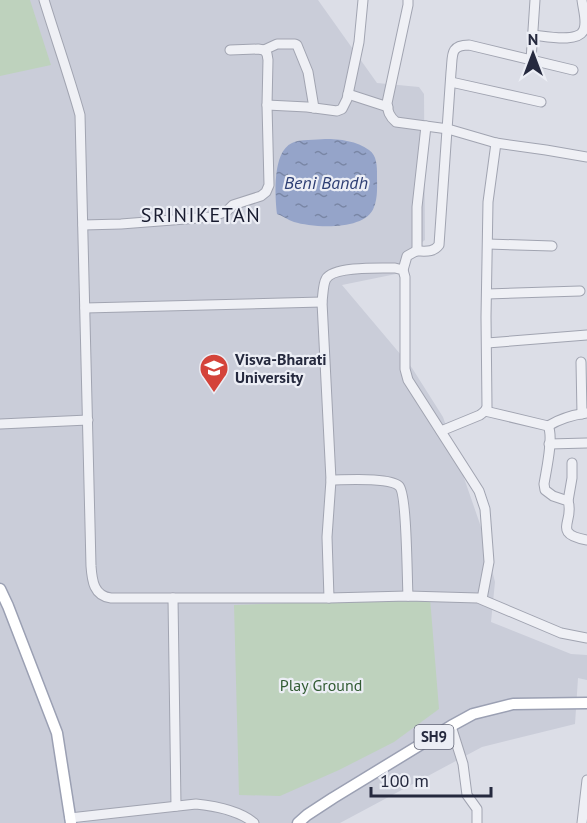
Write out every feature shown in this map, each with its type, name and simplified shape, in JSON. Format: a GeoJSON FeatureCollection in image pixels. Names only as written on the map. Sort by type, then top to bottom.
{"type":"FeatureCollection","features":[{"type":"Feature","properties":{"kind":"main road"},"geometry":{"type":"LineString","coordinates":[[0,589],[9,606],[57,733],[70,820]]}},
{"type":"Feature","properties":{"kind":"main road","name":"SH9"},"geometry":{"type":"LineString","coordinates":[[298,823],[307,815],[473,714],[513,704],[587,703]]}},
{"type":"Feature","properties":{"kind":"street"},"geometry":{"type":"LineString","coordinates":[[44,0],[80,115],[92,576],[96,591],[105,598],[408,596],[482,599],[561,633],[587,638]]}},
{"type":"Feature","properties":{"kind":"street"},"geometry":{"type":"LineString","coordinates":[[267,105],[337,111],[345,106],[359,42],[363,0]]}},
{"type":"Feature","properties":{"kind":"street"},"geometry":{"type":"LineString","coordinates":[[408,0],[388,107],[390,117],[396,122],[448,129],[496,143],[587,157]]}},
{"type":"Feature","properties":{"kind":"street"},"geometry":{"type":"LineString","coordinates":[[531,60],[535,0]]}},
{"type":"Feature","properties":{"kind":"street"},"geometry":{"type":"LineString","coordinates":[[533,34],[572,38],[579,36],[585,28],[582,0]]}},
{"type":"Feature","properties":{"kind":"street"},"geometry":{"type":"LineString","coordinates":[[264,50],[277,44],[297,45],[308,72],[314,108]]}},
{"type":"Feature","properties":{"kind":"street"},"geometry":{"type":"LineString","coordinates":[[482,599],[489,562],[485,509],[475,485],[408,380],[405,369],[405,277],[403,270],[407,256],[416,250],[431,251],[439,245],[455,48],[459,45],[469,45],[573,70]]}},
{"type":"Feature","properties":{"kind":"street"},"geometry":{"type":"LineString","coordinates":[[83,225],[211,218],[266,192],[269,185],[267,54],[258,48],[230,50]]}},
{"type":"Feature","properties":{"kind":"street"},"geometry":{"type":"LineString","coordinates":[[451,82],[541,102]]}},
{"type":"Feature","properties":{"kind":"street"},"geometry":{"type":"LineString","coordinates":[[348,94],[388,107]]}},
{"type":"Feature","properties":{"kind":"street"},"geometry":{"type":"LineString","coordinates":[[416,250],[417,207],[426,126]]}},
{"type":"Feature","properties":{"kind":"street"},"geometry":{"type":"LineString","coordinates":[[441,431],[480,415],[487,407],[488,202],[496,143]]}},
{"type":"Feature","properties":{"kind":"street"},"geometry":{"type":"LineString","coordinates":[[488,244],[552,246]]}},
{"type":"Feature","properties":{"kind":"street"},"geometry":{"type":"LineString","coordinates":[[329,598],[327,537],[331,480],[322,302],[326,279],[332,273],[342,270],[395,267],[403,270]]}},
{"type":"Feature","properties":{"kind":"street"},"geometry":{"type":"LineString","coordinates":[[487,294],[580,291]]}},
{"type":"Feature","properties":{"kind":"street"},"geometry":{"type":"LineString","coordinates":[[85,308],[322,302]]}},
{"type":"Feature","properties":{"kind":"street"},"geometry":{"type":"LineString","coordinates":[[487,342],[587,334]]}},
{"type":"Feature","properties":{"kind":"street"},"geometry":{"type":"LineString","coordinates":[[485,411],[548,426],[559,419],[585,413],[581,362]]}},
{"type":"Feature","properties":{"kind":"street"},"geometry":{"type":"LineString","coordinates":[[0,424],[88,420]]}},
{"type":"Feature","properties":{"kind":"street"},"geometry":{"type":"LineString","coordinates":[[548,426],[550,431],[545,490],[553,496],[568,501]]}},
{"type":"Feature","properties":{"kind":"street"},"geometry":{"type":"LineString","coordinates":[[549,444],[587,443]]}},
{"type":"Feature","properties":{"kind":"street"},"geometry":{"type":"LineString","coordinates":[[572,463],[568,501],[570,505],[566,527],[567,532],[573,537],[587,540]]}},
{"type":"Feature","properties":{"kind":"street"},"geometry":{"type":"LineString","coordinates":[[331,480],[387,481],[398,485],[402,490],[405,507],[408,596]]}},
{"type":"Feature","properties":{"kind":"street"},"geometry":{"type":"LineString","coordinates":[[173,598],[176,806]]}},
{"type":"Feature","properties":{"kind":"street"},"geometry":{"type":"LineString","coordinates":[[451,726],[463,764],[467,795],[477,809],[477,823]]}},
{"type":"Feature","properties":{"kind":"street"},"geometry":{"type":"LineString","coordinates":[[582,823],[587,780]]}},
{"type":"Feature","properties":{"kind":"street"},"geometry":{"type":"LineString","coordinates":[[70,820],[196,804],[239,814],[254,823]]}},
{"type":"Feature","properties":{"kind":"shaded area","name":"Visva-Bharati University"},"geometry":{"type":"Polygon","coordinates":[[[0,0],[318,0],[377,83],[419,87],[424,94],[425,240],[402,257],[396,274],[342,285],[412,368],[443,417],[482,530],[495,582],[491,622],[571,654],[587,655],[587,680],[578,678],[575,724],[482,747],[340,823],[0,823],[0,0]]]}},
{"type":"Feature","properties":{"kind":"green space"},"geometry":{"type":"Polygon","coordinates":[[[0,0],[30,0],[51,65],[0,76],[0,0]]]}},
{"type":"Feature","properties":{"kind":"green space","name":"Play Ground"},"geometry":{"type":"Polygon","coordinates":[[[430,598],[439,709],[394,742],[280,796],[239,795],[234,605],[430,598]]]}},
{"type":"Feature","properties":{"kind":"water","name":"Beni Bandh"},"geometry":{"type":"Polygon","coordinates":[[[325,139],[354,143],[374,155],[377,168],[377,196],[369,215],[350,224],[314,226],[294,222],[277,214],[276,175],[281,155],[292,143],[325,139]]]}},
{"type":"Feature","properties":{"kind":"place","name":"Visva-Bharati University"},"geometry":{"type":"Point","coordinates":[214,394]}},
{"type":"Feature","properties":{"kind":"district","name":"SRINIKETAN"},"geometry":{"type":"Point","coordinates":[201,215]}}]}
